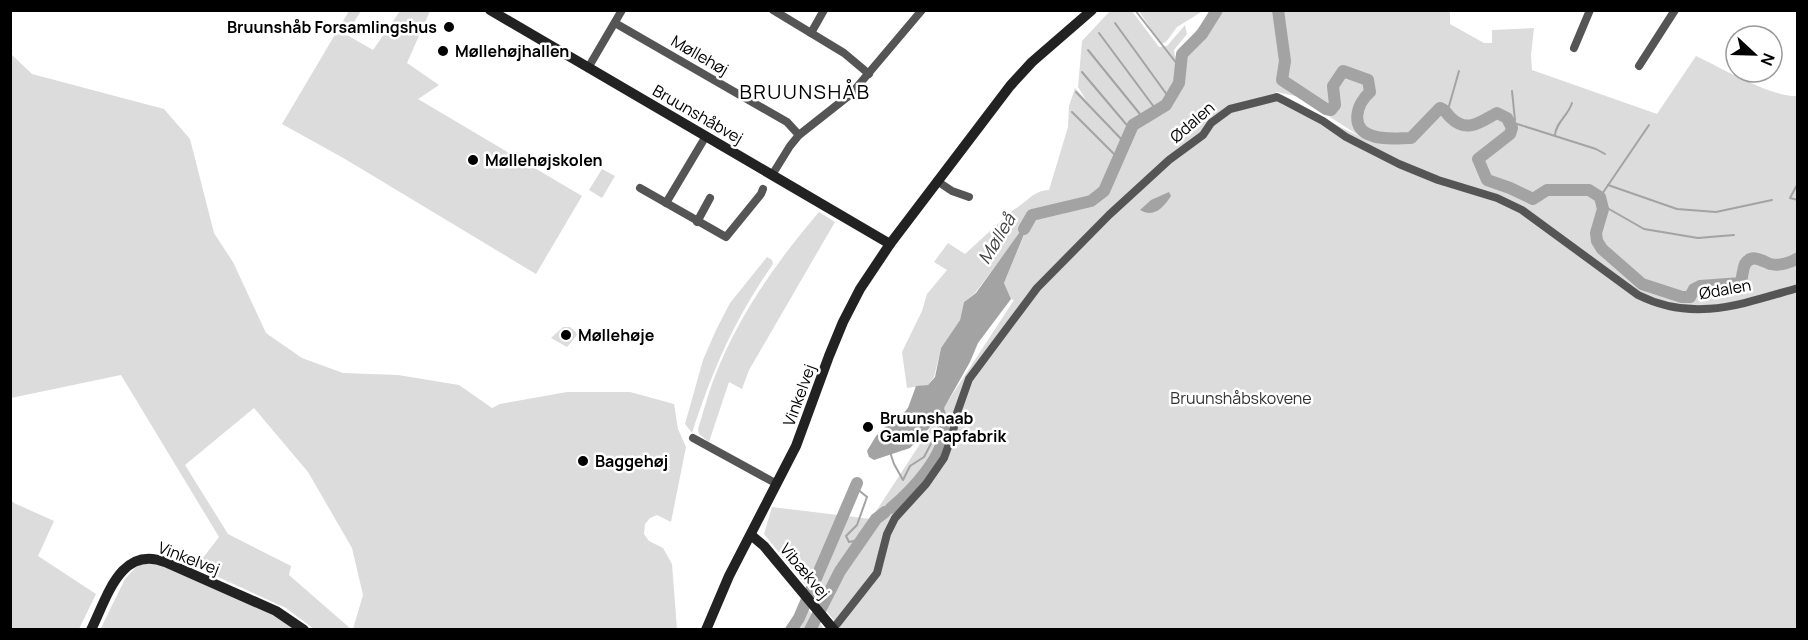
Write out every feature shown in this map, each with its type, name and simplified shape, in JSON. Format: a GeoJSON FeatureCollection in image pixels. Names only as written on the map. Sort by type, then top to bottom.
{"type":"FeatureCollection","features":[{"type":"Feature","properties":{"kind":"street"},"geometry":{"type":"LineString","coordinates":[[588,68],[622,10]]}},
{"type":"Feature","properties":{"kind":"street"},"geometry":{"type":"LineString","coordinates":[[773,10],[844,52],[869,74]]}},
{"type":"Feature","properties":{"kind":"street"},"geometry":{"type":"LineString","coordinates":[[811,33],[824,10]]}},
{"type":"Feature","properties":{"kind":"street"},"geometry":{"type":"LineString","coordinates":[[772,175],[790,146],[800,135],[851,94],[922,10]]}},
{"type":"Feature","properties":{"kind":"street","name":"Vinkelvej"},"geometry":{"type":"LineString","coordinates":[[706,630],[729,576],[806,422],[843,322],[860,289],[890,244],[1010,86],[1032,62],[1092,10]]}},
{"type":"Feature","properties":{"kind":"street"},"geometry":{"type":"LineString","coordinates":[[1574,48],[1590,10]]}},
{"type":"Feature","properties":{"kind":"street"},"geometry":{"type":"LineString","coordinates":[[1639,66],[1675,10]]}},
{"type":"Feature","properties":{"kind":"street","name":"Bruunshåbvej"},"geometry":{"type":"LineString","coordinates":[[494,11],[890,244]]}},
{"type":"Feature","properties":{"kind":"street","name":"Møllehøj"},"geometry":{"type":"LineString","coordinates":[[615,23],[787,122],[800,135]]}},
{"type":"Feature","properties":{"kind":"street","name":"Ødalen"},"geometry":{"type":"LineString","coordinates":[[833,629],[878,573],[886,534],[895,518],[926,484],[944,458],[969,379],[1037,288],[1108,215],[1169,160],[1203,135],[1211,123],[1230,109],[1277,97],[1323,121],[1346,137],[1399,164],[1438,180],[1497,198],[1522,210],[1638,294],[1654,303],[1686,310],[1712,310],[1736,306],[1797,288]]}},
{"type":"Feature","properties":{"kind":"street"},"geometry":{"type":"LineString","coordinates":[[666,204],[706,136]]}},
{"type":"Feature","properties":{"kind":"street"},"geometry":{"type":"LineString","coordinates":[[938,182],[952,191],[969,197]]}},
{"type":"Feature","properties":{"kind":"street"},"geometry":{"type":"LineString","coordinates":[[640,188],[726,237],[763,189]]}},
{"type":"Feature","properties":{"kind":"street"},"geometry":{"type":"LineString","coordinates":[[697,222],[710,198]]}},
{"type":"Feature","properties":{"kind":"street"},"geometry":{"type":"LineString","coordinates":[[693,438],[777,484]]}},
{"type":"Feature","properties":{"kind":"street","name":"Vibækvej"},"geometry":{"type":"LineString","coordinates":[[751,534],[764,546],[833,629]]}},
{"type":"Feature","properties":{"kind":"street","name":"Vinkelvej"},"geometry":{"type":"LineString","coordinates":[[91,630],[119,574],[130,563],[147,558],[165,562],[276,611],[304,630]]}},
{"type":"Feature","properties":{"kind":"green space"},"geometry":{"type":"Polygon","coordinates":[[[349,11],[361,11],[345,36],[373,50],[400,11],[430,11],[407,63],[439,85],[418,99],[582,196],[536,274],[345,159],[282,124],[349,11]]]}},
{"type":"Feature","properties":{"kind":"green space","name":"Bruunshåbskovene"},"geometry":{"type":"Polygon","coordinates":[[[1110,11],[1132,11],[1159,47],[1167,46],[1185,25],[1187,34],[1174,50],[1175,57],[1212,11],[1450,11],[1450,24],[1484,43],[1492,43],[1492,30],[1534,28],[1532,70],[1657,114],[1696,56],[1724,70],[1724,84],[1754,84],[1773,92],[1797,96],[1797,629],[841,629],[764,534],[772,507],[871,519],[1014,300],[1011,299],[1004,283],[1031,218],[975,293],[964,302],[960,320],[941,348],[934,377],[928,385],[907,388],[902,352],[922,311],[927,294],[947,270],[934,262],[948,243],[965,254],[1013,210],[1034,195],[1049,190],[1068,127],[1069,106],[1075,88],[1086,100],[1078,87],[1082,41],[1110,11]],[[1277,92],[1272,94],[1361,137],[1299,97],[1277,92]]]}},
{"type":"Feature","properties":{"kind":"green space"},"geometry":{"type":"Polygon","coordinates":[[[1139,11],[1203,11],[1177,27],[1166,42],[1161,44],[1139,11]]]}},
{"type":"Feature","properties":{"kind":"green space"},"geometry":{"type":"Polygon","coordinates":[[[11,54],[32,74],[164,109],[190,139],[214,233],[233,262],[266,333],[302,358],[343,373],[398,375],[459,385],[492,408],[500,404],[567,392],[630,392],[674,404],[678,429],[686,447],[671,522],[657,515],[650,518],[645,524],[644,534],[649,541],[663,548],[672,564],[677,629],[353,629],[363,595],[352,548],[308,472],[254,408],[185,465],[228,534],[291,566],[289,575],[351,629],[314,629],[286,608],[196,567],[219,537],[121,375],[11,398],[11,54]]]}},
{"type":"Feature","properties":{"kind":"green space"},"geometry":{"type":"Polygon","coordinates":[[[602,169],[615,176],[602,198],[589,190],[602,169]]]}},
{"type":"Feature","properties":{"kind":"green space"},"geometry":{"type":"Polygon","coordinates":[[[819,212],[835,222],[749,370],[742,389],[729,382],[709,442],[699,434],[698,429],[713,382],[735,332],[774,269],[819,212]]]}},
{"type":"Feature","properties":{"kind":"green space"},"geometry":{"type":"Polygon","coordinates":[[[767,257],[772,260],[773,264],[736,325],[708,387],[692,433],[685,424],[703,360],[730,303],[767,257]]]}},
{"type":"Feature","properties":{"kind":"green space"},"geometry":{"type":"Polygon","coordinates":[[[563,327],[570,327],[578,334],[567,347],[551,338],[563,327]]]}},
{"type":"Feature","properties":{"kind":"green space"},"geometry":{"type":"Polygon","coordinates":[[[10,499],[54,521],[38,556],[96,594],[79,629],[11,629],[10,499]]]}},
{"type":"Feature","properties":{"kind":"green space"},"geometry":{"type":"Polygon","coordinates":[[[156,563],[273,615],[296,630],[100,630],[125,579],[138,565],[156,563]]]}},
{"type":"Feature","properties":{"kind":"green space"},"geometry":{"type":"Polygon","coordinates":[[[802,602],[824,629],[788,629],[802,602]]]}},
{"type":"Feature","properties":{"kind":"shaded area"},"geometry":{"type":"Polygon","coordinates":[[[1169,192],[1171,196],[1158,210],[1150,213],[1140,210],[1151,200],[1169,192]]]}},
{"type":"Feature","properties":{"kind":"shaded area"},"geometry":{"type":"Polygon","coordinates":[[[1032,215],[1004,283],[1011,299],[978,343],[944,408],[946,415],[939,418],[910,448],[874,460],[869,457],[867,451],[876,436],[888,424],[893,425],[908,408],[916,386],[928,385],[935,377],[941,348],[960,320],[964,302],[976,293],[1032,215]]]}},
{"type":"Feature","properties":{"kind":"waterway"},"geometry":{"type":"LineString","coordinates":[[1135,10],[1181,69]]}},
{"type":"Feature","properties":{"kind":"waterway","name":"Mølleå"},"geometry":{"type":"LineString","coordinates":[[1024,229],[1032,215],[1091,201],[1104,191],[1133,125],[1166,105],[1179,83],[1182,54],[1202,34],[1217,10]]}},
{"type":"Feature","properties":{"kind":"waterway","name":"Mølleå"},"geometry":{"type":"LineString","coordinates":[[1278,10],[1285,61],[1282,80],[1331,110],[1335,105],[1333,86],[1343,71],[1368,80],[1370,92],[1358,110],[1358,123],[1365,133],[1377,137],[1411,138],[1440,108],[1456,122],[1468,126],[1497,113],[1507,118],[1512,128],[1510,134],[1478,159],[1487,180],[1533,199],[1547,190],[1589,190],[1600,197],[1603,209],[1596,233],[1597,241],[1602,249],[1642,284],[1682,297],[1690,297],[1694,289],[1700,286],[1741,283],[1745,264],[1751,259],[1777,265],[1798,258]]}},
{"type":"Feature","properties":{"kind":"waterway"},"geometry":{"type":"LineString","coordinates":[[1115,23],[1170,99]]}},
{"type":"Feature","properties":{"kind":"waterway"},"geometry":{"type":"LineString","coordinates":[[1099,33],[1157,111]]}},
{"type":"Feature","properties":{"kind":"waterway"},"geometry":{"type":"LineString","coordinates":[[1088,50],[1144,119]]}},
{"type":"Feature","properties":{"kind":"waterway"},"geometry":{"type":"LineString","coordinates":[[1447,113],[1459,71]]}},
{"type":"Feature","properties":{"kind":"waterway"},"geometry":{"type":"LineString","coordinates":[[1082,72],[1131,130]]}},
{"type":"Feature","properties":{"kind":"waterway"},"geometry":{"type":"LineString","coordinates":[[1512,91],[1515,120],[1512,128]]}},
{"type":"Feature","properties":{"kind":"waterway"},"geometry":{"type":"LineString","coordinates":[[1076,92],[1125,143]]}},
{"type":"Feature","properties":{"kind":"waterway"},"geometry":{"type":"LineString","coordinates":[[1555,135],[1572,103]]}},
{"type":"Feature","properties":{"kind":"waterway"},"geometry":{"type":"LineString","coordinates":[[1072,112],[1118,158]]}},
{"type":"Feature","properties":{"kind":"waterway"},"geometry":{"type":"LineString","coordinates":[[1514,123],[1596,149],[1605,154]]}},
{"type":"Feature","properties":{"kind":"waterway"},"geometry":{"type":"LineString","coordinates":[[1600,197],[1649,125]]}},
{"type":"Feature","properties":{"kind":"waterway"},"geometry":{"type":"LineString","coordinates":[[1798,183],[1790,198],[1798,200]]}},
{"type":"Feature","properties":{"kind":"waterway"},"geometry":{"type":"LineString","coordinates":[[1608,185],[1677,209],[1716,212],[1772,200]]}},
{"type":"Feature","properties":{"kind":"waterway"},"geometry":{"type":"LineString","coordinates":[[1602,205],[1644,229],[1698,238],[1734,235]]}},
{"type":"Feature","properties":{"kind":"waterway","name":"Mølleå"},"geometry":{"type":"LineString","coordinates":[[891,508],[926,471],[940,448],[943,425],[932,404]]}},
{"type":"Feature","properties":{"kind":"waterway"},"geometry":{"type":"LineString","coordinates":[[890,452],[903,480],[910,466],[924,457],[934,438],[943,437]]}},
{"type":"Feature","properties":{"kind":"waterway"},"geometry":{"type":"LineString","coordinates":[[791,630],[799,618],[857,483]]}},
{"type":"Feature","properties":{"kind":"waterway"},"geometry":{"type":"LineString","coordinates":[[856,488],[867,497],[857,525],[846,536],[849,542],[859,540],[862,542]]}},
{"type":"Feature","properties":{"kind":"waterway","name":"Mølleå"},"geometry":{"type":"LineString","coordinates":[[810,630],[840,571],[876,519],[885,512]]}},
{"type":"Feature","properties":{"kind":"place","name":"Bruunshåb Forsamlingshus"},"geometry":{"type":"Point","coordinates":[449,27]}},
{"type":"Feature","properties":{"kind":"place","name":"Møllehøjhallen"},"geometry":{"type":"Point","coordinates":[443,51]}},
{"type":"Feature","properties":{"kind":"place","name":"Møllehøjskolen"},"geometry":{"type":"Point","coordinates":[473,160]}},
{"type":"Feature","properties":{"kind":"place","name":"Møllehøje"},"geometry":{"type":"Point","coordinates":[566,335]}},
{"type":"Feature","properties":{"kind":"place","name":"Bruunshaab Gamle Papfabrik"},"geometry":{"type":"Point","coordinates":[868,427]}},
{"type":"Feature","properties":{"kind":"place","name":"Baggehøj"},"geometry":{"type":"Point","coordinates":[583,461]}},
{"type":"Feature","properties":{"kind":"district","name":"BRUUNSHÅB"},"geometry":{"type":"Point","coordinates":[805,92]}}]}
